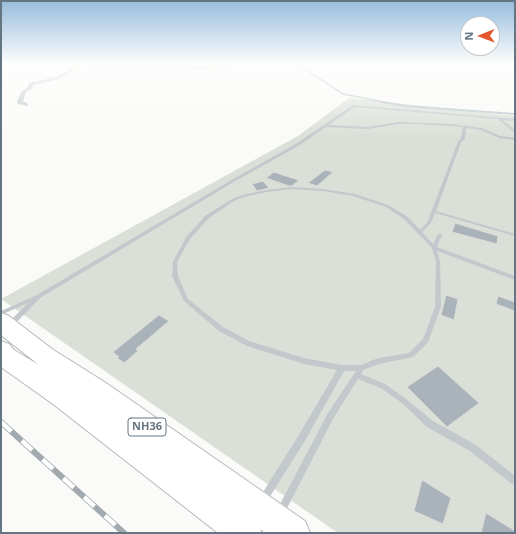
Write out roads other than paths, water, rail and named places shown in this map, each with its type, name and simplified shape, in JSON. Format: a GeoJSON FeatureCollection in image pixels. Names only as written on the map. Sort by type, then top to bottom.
{"type":"FeatureCollection","features":[{"type":"Feature","properties":{"kind":"highway","name":"NH36"},"geometry":{"type":"LineString","coordinates":[[2,329],[104,396],[276,521]]}},
{"type":"Feature","properties":{"kind":"highway","name":"NH36"},"geometry":{"type":"LineString","coordinates":[[2,329],[6,357],[62,395],[246,533]]}},
{"type":"Feature","properties":{"kind":"street"},"geometry":{"type":"LineString","coordinates":[[26,105],[20,103],[20,101],[24,91],[28,89]]}},
{"type":"Feature","properties":{"kind":"lane"},"geometry":{"type":"LineString","coordinates":[[2,329],[37,297],[229,183],[297,145],[351,107],[357,106],[515,120]]}},
{"type":"Feature","properties":{"kind":"lane"},"geometry":{"type":"LineString","coordinates":[[498,119],[515,132]]}},
{"type":"Feature","properties":{"kind":"lane"},"geometry":{"type":"LineString","coordinates":[[326,126],[368,128],[399,123],[465,126],[482,129],[499,137],[515,139]]}},
{"type":"Feature","properties":{"kind":"lane"},"geometry":{"type":"LineString","coordinates":[[420,232],[429,223],[460,142],[463,139],[465,126]]}},
{"type":"Feature","properties":{"kind":"lane"},"geometry":{"type":"LineString","coordinates":[[291,188],[323,190],[354,195],[387,206],[406,218],[434,248],[438,261],[438,307],[426,340],[411,355],[378,361],[361,368],[342,368],[304,361],[247,343],[221,329],[186,300],[174,276],[175,262],[188,238],[207,217],[233,200],[243,196],[291,188]]}},
{"type":"Feature","properties":{"kind":"lane"},"geometry":{"type":"LineString","coordinates":[[433,211],[515,235]]}},
{"type":"Feature","properties":{"kind":"lane"},"geometry":{"type":"LineString","coordinates":[[434,248],[440,235]]}},
{"type":"Feature","properties":{"kind":"lane"},"geometry":{"type":"LineString","coordinates":[[434,248],[515,278]]}},
{"type":"Feature","properties":{"kind":"lane"},"geometry":{"type":"LineString","coordinates":[[2,329],[22,315],[37,297]]}},
{"type":"Feature","properties":{"kind":"lane"},"geometry":{"type":"LineString","coordinates":[[276,521],[311,422],[342,368]]}},
{"type":"Feature","properties":{"kind":"lane"},"geometry":{"type":"LineString","coordinates":[[276,521],[331,416],[361,368]]}},
{"type":"Feature","properties":{"kind":"lane"},"geometry":{"type":"LineString","coordinates":[[356,375],[383,386],[404,401],[430,424],[473,448],[515,481]]}},
{"type":"Feature","properties":{"kind":"waterway"},"geometry":{"type":"LineString","coordinates":[[335,89],[343,94],[389,103]]}},
{"type":"Feature","properties":{"kind":"waterway"},"geometry":{"type":"LineString","coordinates":[[382,102],[406,106],[515,114]]}},
{"type":"Feature","properties":{"kind":"railway"},"geometry":{"type":"LineString","coordinates":[[1,422],[124,533]]}}]}
